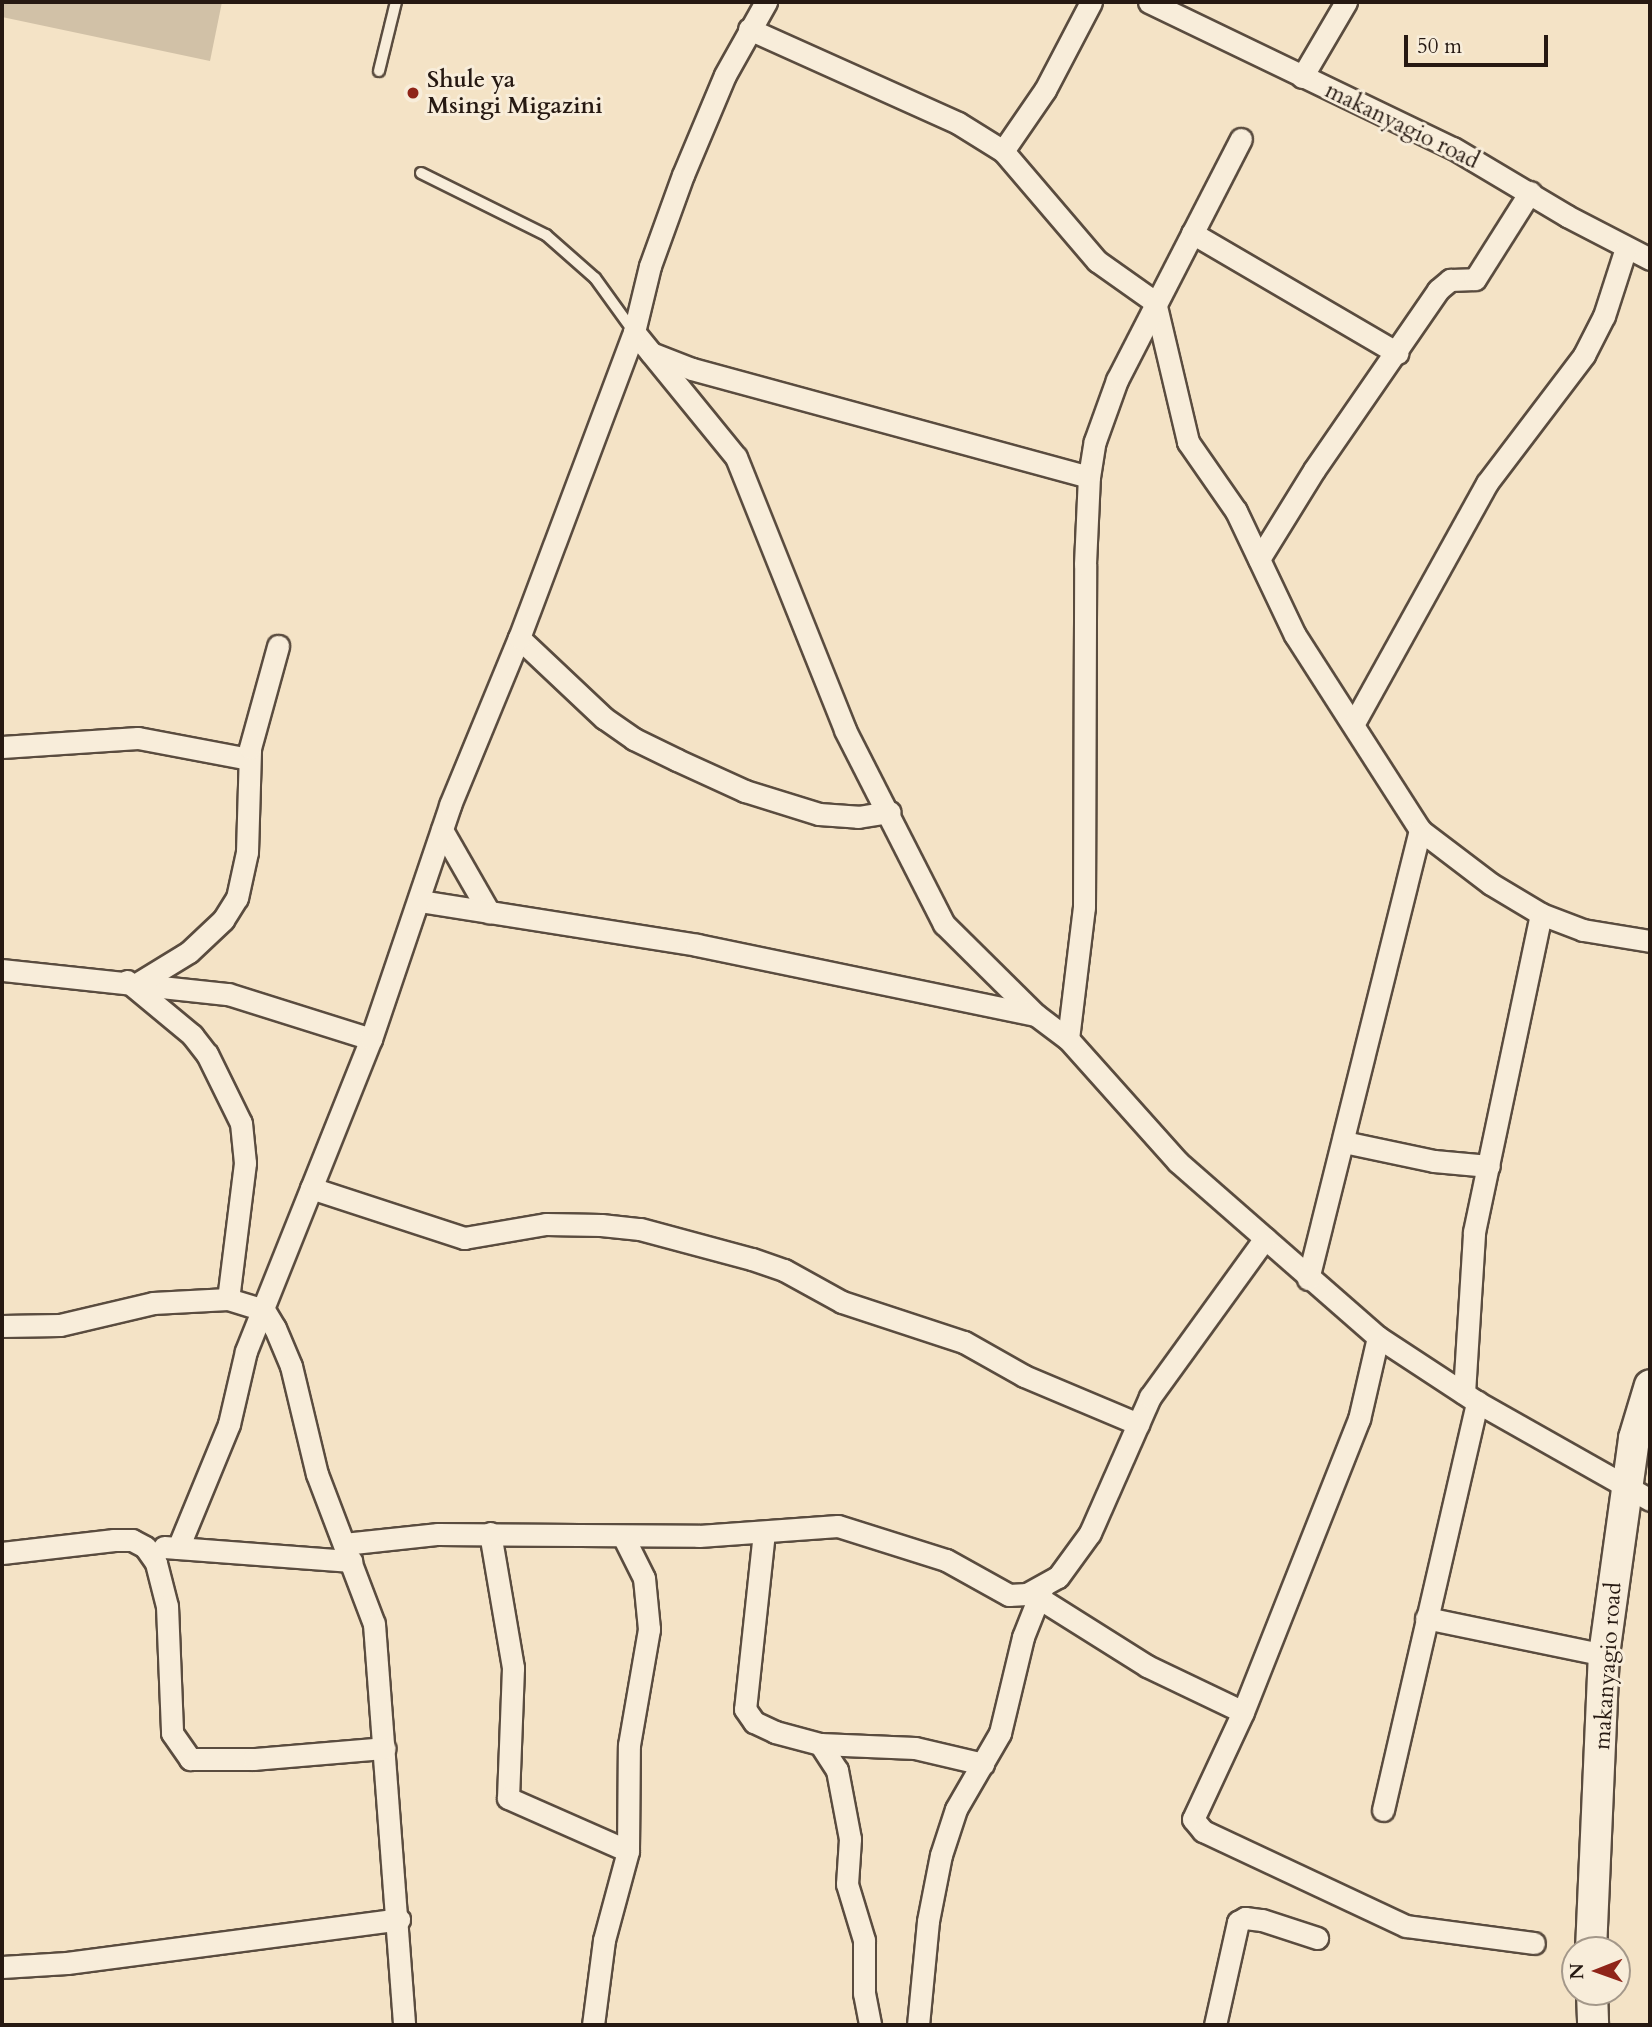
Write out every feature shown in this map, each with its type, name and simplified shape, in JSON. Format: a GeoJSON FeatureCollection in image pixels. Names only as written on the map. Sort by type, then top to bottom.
{"type":"FeatureCollection","features":[{"type":"Feature","properties":{"kind":"street"},"geometry":{"type":"LineString","coordinates":[[178,1548],[229,1424],[240,1371],[371,1039],[442,830],[519,638],[634,332],[650,266],[683,175],[748,29],[766,2]]}},
{"type":"Feature","properties":{"kind":"street"},"geometry":{"type":"LineString","coordinates":[[1003,151],[1045,90],[1091,2]]}},
{"type":"Feature","properties":{"kind":"street","name":"makanyagio road"},"geometry":{"type":"LineString","coordinates":[[1149,2],[1453,148],[1626,248],[1650,259]]}},
{"type":"Feature","properties":{"kind":"street"},"geometry":{"type":"LineString","coordinates":[[1302,77],[1346,2]]}},
{"type":"Feature","properties":{"kind":"street"},"geometry":{"type":"LineString","coordinates":[[748,29],[958,123],[1003,151],[1097,261],[1155,302],[1188,442],[1222,488],[1295,635],[1354,723],[1420,830],[1491,884],[1541,914],[1583,930],[1650,941]]}},
{"type":"Feature","properties":{"kind":"street"},"geometry":{"type":"LineString","coordinates":[[1068,1039],[1084,907],[1088,821],[1089,477],[1095,441],[1117,380],[1241,139]]}},
{"type":"Feature","properties":{"kind":"street"},"geometry":{"type":"LineString","coordinates":[[1259,559],[1314,470],[1445,282],[1472,280],[1486,267],[1530,192]]}},
{"type":"Feature","properties":{"kind":"street"},"geometry":{"type":"LineString","coordinates":[[1192,233],[1397,354]]}},
{"type":"Feature","properties":{"kind":"street"},"geometry":{"type":"LineString","coordinates":[[1354,723],[1487,483],[1584,355],[1604,316],[1626,248]]}},
{"type":"Feature","properties":{"kind":"street"},"geometry":{"type":"LineString","coordinates":[[634,332],[736,457],[845,730],[890,812],[944,924],[1036,1016],[1068,1039],[1178,1162],[1378,1338],[1470,1398],[1638,1494]]}},
{"type":"Feature","properties":{"kind":"street"},"geometry":{"type":"LineString","coordinates":[[649,352],[692,369],[1089,477]]}},
{"type":"Feature","properties":{"kind":"street"},"geometry":{"type":"LineString","coordinates":[[519,638],[604,718],[634,739],[677,760],[745,791],[819,814],[890,812]]}},
{"type":"Feature","properties":{"kind":"street"},"geometry":{"type":"LineString","coordinates":[[133,981],[189,952],[223,920],[237,898],[247,852],[250,759],[278,646]]}},
{"type":"Feature","properties":{"kind":"street"},"geometry":{"type":"LineString","coordinates":[[2,747],[138,738],[250,759]]}},
{"type":"Feature","properties":{"kind":"street"},"geometry":{"type":"LineString","coordinates":[[442,830],[489,912]]}},
{"type":"Feature","properties":{"kind":"street"},"geometry":{"type":"LineString","coordinates":[[1308,1279],[1420,830]]}},
{"type":"Feature","properties":{"kind":"street"},"geometry":{"type":"LineString","coordinates":[[420,901],[722,950],[1036,1016]]}},
{"type":"Feature","properties":{"kind":"street"},"geometry":{"type":"LineString","coordinates":[[1383,1810],[1426,1618],[1470,1398],[1468,1279],[1541,914]]}},
{"type":"Feature","properties":{"kind":"street"},"geometry":{"type":"LineString","coordinates":[[2,970],[133,981],[228,994],[371,1039]]}},
{"type":"Feature","properties":{"kind":"street"},"geometry":{"type":"LineString","coordinates":[[133,981],[192,1035],[207,1054],[241,1123],[245,1163],[228,1299]]}},
{"type":"Feature","properties":{"kind":"street"},"geometry":{"type":"LineString","coordinates":[[1343,1142],[1434,1161],[1489,1166]]}},
{"type":"Feature","properties":{"kind":"street"},"geometry":{"type":"LineString","coordinates":[[311,1188],[464,1238],[546,1224],[601,1224],[640,1229],[752,1259],[783,1270],[842,1302],[964,1342],[1024,1376],[1139,1424]]}},
{"type":"Feature","properties":{"kind":"street"},"geometry":{"type":"LineString","coordinates":[[918,2025],[925,1946],[942,1856],[956,1809],[1009,1711],[1023,1637],[1041,1593],[1068,1565],[1090,1533],[1139,1424],[1168,1369],[1265,1238]]}},
{"type":"Feature","properties":{"kind":"street"},"geometry":{"type":"LineString","coordinates":[[2,1326],[60,1325],[153,1303],[228,1299],[264,1310],[286,1354],[317,1474],[374,1625],[399,1919],[404,2025]]}},
{"type":"Feature","properties":{"kind":"street"},"geometry":{"type":"LineString","coordinates":[[1378,1338],[1359,1419],[1243,1712],[1194,1810],[1194,1822],[1203,1831],[1405,1926],[1534,1943]]}},
{"type":"Feature","properties":{"kind":"street","name":"makanyagio road"},"geometry":{"type":"LineString","coordinates":[[1592,1936],[1604,1656],[1638,1494],[1634,1438],[1650,1385]]}},
{"type":"Feature","properties":{"kind":"street"},"geometry":{"type":"LineString","coordinates":[[2,1553],[132,1540],[145,1547],[347,1553],[490,1533],[623,1536],[764,1532],[838,1525],[946,1560],[1009,1595],[1041,1593],[1147,1666],[1243,1712]]}},
{"type":"Feature","properties":{"kind":"street"},"geometry":{"type":"LineString","coordinates":[[764,1532],[745,1709],[754,1722],[775,1732],[820,1744],[915,1748],[983,1763]]}},
{"type":"Feature","properties":{"kind":"street"},"geometry":{"type":"LineString","coordinates":[[490,1533],[513,1668],[508,1798],[628,1852]]}},
{"type":"Feature","properties":{"kind":"street"},"geometry":{"type":"LineString","coordinates":[[593,2025],[604,1940],[628,1852],[629,1745],[649,1629],[644,1577],[623,1536]]}},
{"type":"Feature","properties":{"kind":"street"},"geometry":{"type":"LineString","coordinates":[[145,1547],[156,1563],[167,1605],[173,1733],[190,1759],[254,1759],[385,1748]]}},
{"type":"Feature","properties":{"kind":"street"},"geometry":{"type":"LineString","coordinates":[[1426,1618],[1604,1656]]}},
{"type":"Feature","properties":{"kind":"street"},"geometry":{"type":"LineString","coordinates":[[820,1744],[837,1770],[846,1805],[847,1884],[864,1940],[864,1993],[870,2025]]}},
{"type":"Feature","properties":{"kind":"street"},"geometry":{"type":"LineString","coordinates":[[1214,2025],[1238,1922],[1245,1918],[1262,1920],[1317,1938]]}},
{"type":"Feature","properties":{"kind":"street"},"geometry":{"type":"LineString","coordinates":[[2,1967],[67,1963],[399,1919]]}},
{"type":"Feature","properties":{"kind":"street"},"geometry":{"type":"LineString","coordinates":[[1592,2006],[1593,2025]]}},
{"type":"Feature","properties":{"kind":"lane"},"geometry":{"type":"LineString","coordinates":[[379,71],[396,2]]}},
{"type":"Feature","properties":{"kind":"lane"},"geometry":{"type":"LineString","coordinates":[[421,173],[546,234],[595,278],[634,332]]}},
{"type":"Feature","properties":{"kind":"shaded area"},"geometry":{"type":"Polygon","coordinates":[[[2,2],[222,2],[210,61],[2,17],[2,2]]]}},
{"type":"Feature","properties":{"kind":"place","name":"Shule ya Msingi Migazini"},"geometry":{"type":"Point","coordinates":[413,93]}}]}
